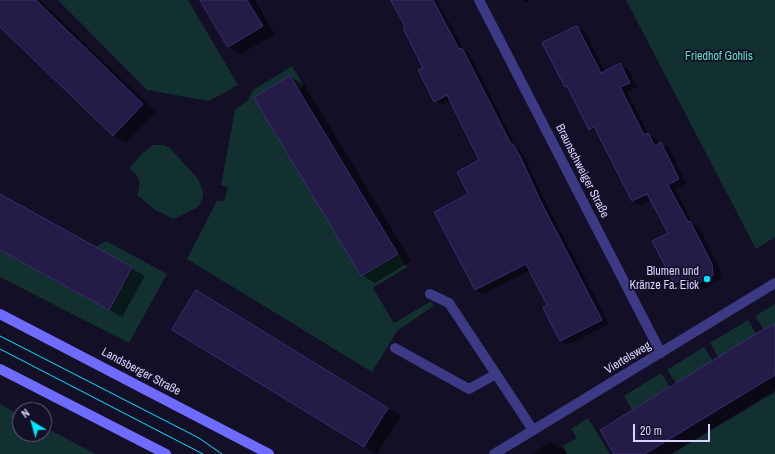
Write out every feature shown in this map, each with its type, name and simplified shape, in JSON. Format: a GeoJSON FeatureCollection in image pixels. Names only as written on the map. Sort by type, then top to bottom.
{"type":"FeatureCollection","features":[{"type":"Feature","properties":{"kind":"main road","name":"Landsberger Straße"},"geometry":{"type":"LineString","coordinates":[[0,314],[269,454]]}},
{"type":"Feature","properties":{"kind":"main road"},"geometry":{"type":"LineString","coordinates":[[0,369],[166,454]]}},
{"type":"Feature","properties":{"kind":"street","name":"Braunschweiger Straße"},"geometry":{"type":"LineString","coordinates":[[479,0],[661,353]]}},
{"type":"Feature","properties":{"kind":"street","name":"Viertelsweg"},"geometry":{"type":"LineString","coordinates":[[494,454],[775,283]]}},
{"type":"Feature","properties":{"kind":"street"},"geometry":{"type":"LineString","coordinates":[[430,294],[449,303],[533,430]]}},
{"type":"Feature","properties":{"kind":"street"},"geometry":{"type":"LineString","coordinates":[[395,348],[469,389],[496,374]]}},
{"type":"Feature","properties":{"kind":"green space"},"geometry":{"type":"Polygon","coordinates":[[[58,0],[188,0],[238,85],[209,101],[147,90],[58,0]]]}},
{"type":"Feature","properties":{"kind":"green space","name":"Friedhof Gohlis"},"geometry":{"type":"Polygon","coordinates":[[[626,0],[775,0],[775,237],[756,249],[626,0]]]}},
{"type":"Feature","properties":{"kind":"green space"},"geometry":{"type":"Polygon","coordinates":[[[292,66],[304,86],[298,89],[290,76],[254,98],[361,276],[398,254],[407,267],[373,288],[394,323],[431,301],[434,306],[398,330],[372,372],[187,259],[217,201],[224,201],[228,187],[221,185],[235,110],[248,100],[253,90],[292,66]]]}},
{"type":"Feature","properties":{"kind":"green space"},"geometry":{"type":"Polygon","coordinates":[[[153,145],[164,145],[170,148],[198,179],[203,191],[203,197],[198,207],[174,219],[155,210],[137,195],[139,191],[139,180],[129,168],[153,145]]]}},
{"type":"Feature","properties":{"kind":"green space"},"geometry":{"type":"Polygon","coordinates":[[[106,241],[167,274],[129,343],[0,277],[0,250],[109,310],[132,267],[95,247],[106,241]]]}},
{"type":"Feature","properties":{"kind":"green space"},"geometry":{"type":"Polygon","coordinates":[[[775,304],[775,323],[764,330],[755,316],[775,304]]]}},
{"type":"Feature","properties":{"kind":"green space"},"geometry":{"type":"Polygon","coordinates":[[[748,320],[757,335],[719,358],[710,343],[748,320]]]}},
{"type":"Feature","properties":{"kind":"green space"},"geometry":{"type":"Polygon","coordinates":[[[704,347],[713,361],[676,383],[667,370],[704,347]]]}},
{"type":"Feature","properties":{"kind":"green space"},"geometry":{"type":"Polygon","coordinates":[[[661,373],[670,387],[632,410],[624,396],[661,373]]]}},
{"type":"Feature","properties":{"kind":"green space"},"geometry":{"type":"Polygon","coordinates":[[[775,392],[775,454],[672,454],[775,392]]]}},
{"type":"Feature","properties":{"kind":"green space"},"geometry":{"type":"Polygon","coordinates":[[[0,404],[12,411],[12,442],[52,442],[52,431],[96,454],[0,454],[0,404]]]}},
{"type":"Feature","properties":{"kind":"green space"},"geometry":{"type":"Polygon","coordinates":[[[588,418],[610,454],[567,454],[563,446],[577,438],[571,429],[588,418]]]}},
{"type":"Feature","properties":{"kind":"building"},"geometry":{"type":"Polygon","coordinates":[[[0,0],[36,0],[143,104],[113,136],[0,27],[0,0]]]}},
{"type":"Feature","properties":{"kind":"building"},"geometry":{"type":"Polygon","coordinates":[[[200,0],[247,0],[263,26],[228,47],[200,0]]]}},
{"type":"Feature","properties":{"kind":"building"},"geometry":{"type":"Polygon","coordinates":[[[391,0],[433,0],[459,49],[462,48],[511,144],[513,144],[520,156],[540,200],[602,320],[560,341],[543,308],[547,305],[526,264],[475,290],[434,212],[468,194],[457,172],[479,160],[447,95],[434,102],[418,70],[423,68],[391,0]]]}},
{"type":"Feature","properties":{"kind":"building"},"geometry":{"type":"Polygon","coordinates":[[[577,26],[601,73],[620,63],[630,83],[620,87],[644,135],[648,133],[655,146],[661,142],[679,179],[668,185],[688,222],[690,221],[712,264],[713,275],[689,289],[684,280],[674,283],[652,241],[668,233],[647,194],[632,201],[594,127],[589,130],[567,86],[565,87],[542,43],[577,26]]]}},
{"type":"Feature","properties":{"kind":"building"},"geometry":{"type":"Polygon","coordinates":[[[290,76],[398,254],[361,276],[254,98],[290,76]]]}},
{"type":"Feature","properties":{"kind":"building"},"geometry":{"type":"Polygon","coordinates":[[[0,194],[132,267],[109,310],[0,250],[0,194]]]}},
{"type":"Feature","properties":{"kind":"building"},"geometry":{"type":"Polygon","coordinates":[[[196,290],[388,408],[364,447],[172,330],[196,290]]]}},
{"type":"Feature","properties":{"kind":"building"},"geometry":{"type":"Polygon","coordinates":[[[775,324],[775,375],[645,454],[614,454],[600,430],[759,332],[775,324]]]}},
{"type":"Feature","properties":{"kind":"tram line"},"geometry":{"type":"LineString","coordinates":[[0,336],[199,438],[222,454]]}},
{"type":"Feature","properties":{"kind":"tram line"},"geometry":{"type":"LineString","coordinates":[[0,349],[203,454]]}},
{"type":"Feature","properties":{"kind":"place","name":"Blumen und Kränze Fa. Eick"},"geometry":{"type":"Point","coordinates":[707,279]}}]}
